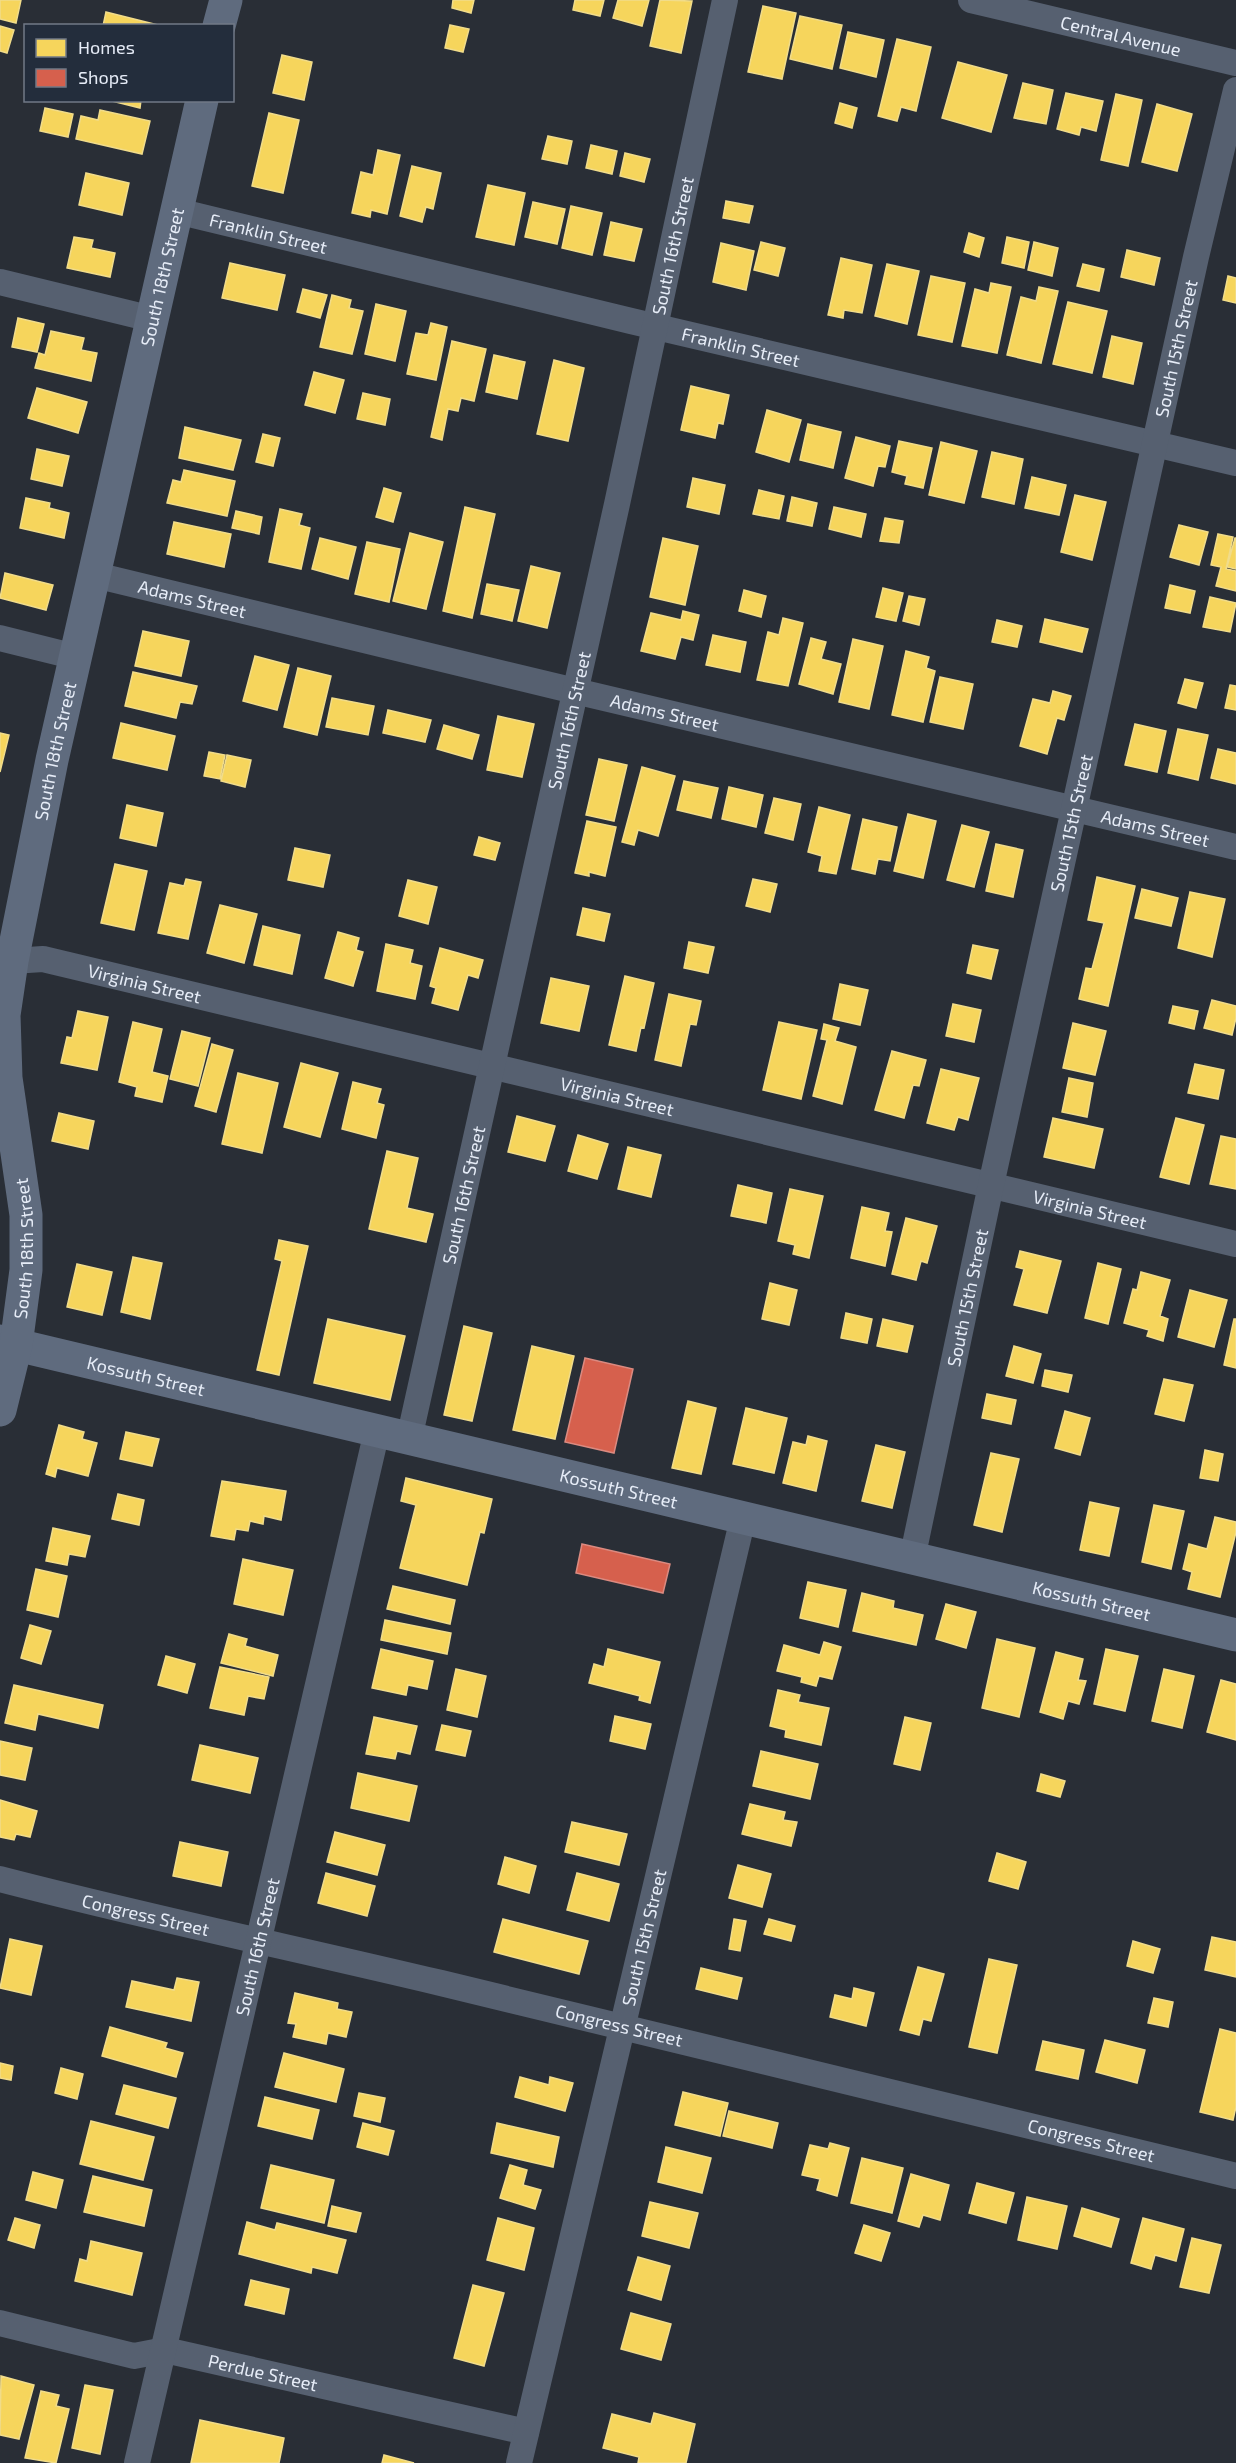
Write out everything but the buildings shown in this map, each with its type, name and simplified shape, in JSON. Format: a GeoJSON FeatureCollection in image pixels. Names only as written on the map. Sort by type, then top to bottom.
{"type":"FeatureCollection","features":[{"type":"Feature","properties":{"kind":"main road"},"geometry":{"type":"LineString","coordinates":[[220,24],[226,0]]}},
{"type":"Feature","properties":{"kind":"main road","name":"South 18th Street"},"geometry":{"type":"LineString","coordinates":[[0,1410],[8,1343],[26,1270],[26,1215],[6,1078],[2,1020],[6,963],[202,102]]}},
{"type":"Feature","properties":{"kind":"main road","name":"Kossuth Street"},"geometry":{"type":"LineString","coordinates":[[8,1343],[1236,1635]]}},
{"type":"Feature","properties":{"kind":"street","name":"South 16th Street"},"geometry":{"type":"LineString","coordinates":[[409,1439],[493,1068],[725,0]]}},
{"type":"Feature","properties":{"kind":"street","name":"Central Avenue"},"geometry":{"type":"LineString","coordinates":[[971,0],[1236,63]]}},
{"type":"Feature","properties":{"kind":"street","name":"South 15th Street"},"geometry":{"type":"LineString","coordinates":[[912,1558],[1155,443],[1236,90]]}},
{"type":"Feature","properties":{"kind":"street","name":"Franklin Street"},"geometry":{"type":"LineString","coordinates":[[177,211],[655,327],[1236,463]]}},
{"type":"Feature","properties":{"kind":"street"},"geometry":{"type":"LineString","coordinates":[[0,282],[152,320]]}},
{"type":"Feature","properties":{"kind":"street","name":"Adams Street"},"geometry":{"type":"LineString","coordinates":[[95,575],[1236,847]]}},
{"type":"Feature","properties":{"kind":"street"},"geometry":{"type":"LineString","coordinates":[[0,638],[76,657]]}},
{"type":"Feature","properties":{"kind":"street","name":"Virginia Street"},"geometry":{"type":"LineString","coordinates":[[6,963],[43,959],[1236,1244]]}},
{"type":"Feature","properties":{"kind":"street","name":"South 16th Street"},"geometry":{"type":"LineString","coordinates":[[137,2463],[377,1431]]}},
{"type":"Feature","properties":{"kind":"street","name":"South 15th Street"},"geometry":{"type":"LineString","coordinates":[[519,2463],[743,1518]]}},
{"type":"Feature","properties":{"kind":"street","name":"Congress Street"},"geometry":{"type":"LineString","coordinates":[[0,1879],[79,1900],[259,1940],[1000,2117],[1236,2176]]}},
{"type":"Feature","properties":{"kind":"street","name":"Perdue Street"},"geometry":{"type":"LineString","coordinates":[[0,2323],[134,2356],[165,2350],[526,2432]]}}]}
